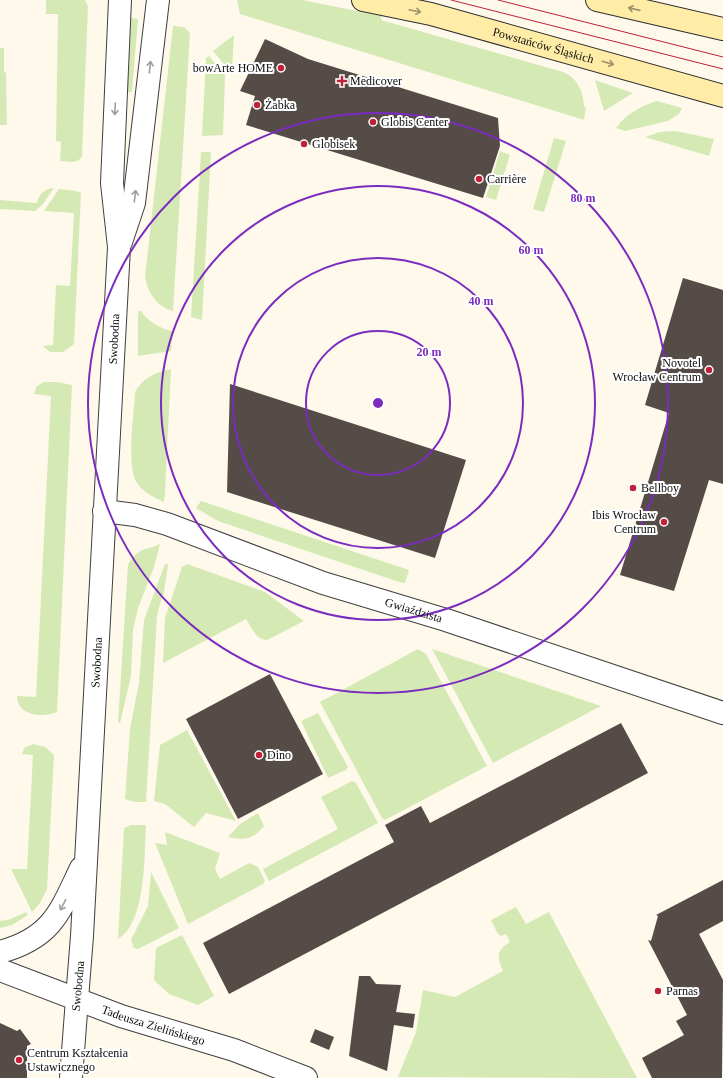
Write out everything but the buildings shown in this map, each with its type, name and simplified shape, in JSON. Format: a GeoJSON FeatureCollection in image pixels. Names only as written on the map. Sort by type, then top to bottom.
{"type":"FeatureCollection","features":[{"type":"Feature","properties":{"kind":"main road","name":"Powstańców Śląskich"},"geometry":{"type":"LineString","coordinates":[[363,0],[431,14],[723,96]]}},
{"type":"Feature","properties":{"kind":"main road"},"geometry":{"type":"LineString","coordinates":[[597,0],[723,29]]}},
{"type":"Feature","properties":{"kind":"street","name":"Swobodna"},"geometry":{"type":"LineString","coordinates":[[72,1078],[82,936],[119,247],[112,170],[120,0]]}},
{"type":"Feature","properties":{"kind":"street","name":"Swobodna"},"geometry":{"type":"LineString","coordinates":[[119,247],[134,203],[158,0]]}},
{"type":"Feature","properties":{"kind":"street","name":"Gwiaździsta"},"geometry":{"type":"LineString","coordinates":[[104,512],[135,514],[167,524],[323,583],[446,620],[723,713]]}},
{"type":"Feature","properties":{"kind":"street"},"geometry":{"type":"LineString","coordinates":[[0,952],[14,948],[36,937],[50,926],[61,910],[86,858]]}},
{"type":"Feature","properties":{"kind":"street","name":"Tadeusza Zielińskiego"},"geometry":{"type":"LineString","coordinates":[[0,970],[135,1021],[234,1050],[306,1078]]}},
{"type":"Feature","properties":{"kind":"green space"},"geometry":{"type":"Polygon","coordinates":[[[46,0],[85,0],[88,6],[82,156],[75,162],[60,161],[61,142],[56,141],[58,14],[46,14],[46,0]]]}},
{"type":"Feature","properties":{"kind":"green space"},"geometry":{"type":"Polygon","coordinates":[[[237,0],[302,0],[382,16],[381,20],[563,72],[568,74],[579,86],[583,96],[584,107],[586,107],[584,120],[240,14],[237,0]]]}},
{"type":"Feature","properties":{"kind":"green space"},"geometry":{"type":"Polygon","coordinates":[[[131,18],[138,19],[132,92],[127,92],[131,18]]]}},
{"type":"Feature","properties":{"kind":"green space"},"geometry":{"type":"Polygon","coordinates":[[[173,26],[184,27],[190,33],[173,311],[157,302],[148,288],[145,277],[173,26]]]}},
{"type":"Feature","properties":{"kind":"green space"},"geometry":{"type":"Polygon","coordinates":[[[234,35],[232,70],[229,70],[213,51],[234,35]]]}},
{"type":"Feature","properties":{"kind":"green space"},"geometry":{"type":"Polygon","coordinates":[[[0,48],[4,48],[7,125],[0,125],[0,48]]]}},
{"type":"Feature","properties":{"kind":"green space"},"geometry":{"type":"Polygon","coordinates":[[[209,56],[225,75],[223,135],[202,136],[206,58],[209,56]]]}},
{"type":"Feature","properties":{"kind":"green space"},"geometry":{"type":"Polygon","coordinates":[[[595,80],[633,93],[604,111],[595,80]]]}},
{"type":"Feature","properties":{"kind":"green space"},"geometry":{"type":"Polygon","coordinates":[[[657,101],[682,108],[679,114],[668,121],[625,131],[616,128],[634,111],[657,101]]]}},
{"type":"Feature","properties":{"kind":"green space"},"geometry":{"type":"Polygon","coordinates":[[[676,131],[714,139],[709,156],[645,137],[660,132],[676,131]]]}},
{"type":"Feature","properties":{"kind":"green space"},"geometry":{"type":"Polygon","coordinates":[[[554,138],[566,141],[544,212],[533,209],[554,138]]]}},
{"type":"Feature","properties":{"kind":"green space"},"geometry":{"type":"Polygon","coordinates":[[[500,151],[510,155],[496,200],[486,197],[500,151]]]}},
{"type":"Feature","properties":{"kind":"green space"},"geometry":{"type":"Polygon","coordinates":[[[201,152],[211,152],[202,320],[191,317],[201,152]]]}},
{"type":"Feature","properties":{"kind":"green space"},"geometry":{"type":"Polygon","coordinates":[[[54,188],[43,204],[35,211],[0,209],[0,200],[37,203],[42,192],[54,188]]]}},
{"type":"Feature","properties":{"kind":"green space"},"geometry":{"type":"Polygon","coordinates":[[[59,189],[81,193],[74,344],[63,352],[50,352],[43,346],[53,345],[56,285],[70,286],[74,213],[44,211],[59,189]]]}},
{"type":"Feature","properties":{"kind":"green space"},"geometry":{"type":"Polygon","coordinates":[[[138,311],[141,311],[155,324],[172,331],[171,351],[138,356],[138,311]]]}},
{"type":"Feature","properties":{"kind":"green space"},"geometry":{"type":"Polygon","coordinates":[[[171,369],[164,502],[151,496],[137,483],[131,460],[131,449],[135,392],[138,387],[150,376],[171,369]]]}},
{"type":"Feature","properties":{"kind":"green space"},"geometry":{"type":"Polygon","coordinates":[[[44,382],[57,382],[72,385],[57,712],[38,715],[32,714],[21,708],[18,703],[17,696],[36,697],[51,396],[34,394],[37,386],[44,382]]]}},
{"type":"Feature","properties":{"kind":"green space"},"geometry":{"type":"Polygon","coordinates":[[[201,501],[409,570],[405,583],[218,521],[196,508],[201,501]]]}},
{"type":"Feature","properties":{"kind":"green space"},"geometry":{"type":"Polygon","coordinates":[[[160,544],[154,567],[138,608],[133,630],[131,676],[120,723],[118,722],[128,564],[140,551],[160,544]]]}},
{"type":"Feature","properties":{"kind":"green space"},"geometry":{"type":"Polygon","coordinates":[[[165,564],[168,564],[164,592],[157,617],[146,802],[135,802],[125,799],[130,729],[139,683],[144,620],[165,564]]]}},
{"type":"Feature","properties":{"kind":"green space"},"geometry":{"type":"Polygon","coordinates":[[[187,564],[265,592],[304,621],[267,640],[260,638],[257,635],[246,619],[163,663],[165,618],[182,567],[187,564]]]}},
{"type":"Feature","properties":{"kind":"green space"},"geometry":{"type":"Polygon","coordinates":[[[418,649],[426,654],[487,766],[385,820],[382,818],[320,702],[418,649]]]}},
{"type":"Feature","properties":{"kind":"green space"},"geometry":{"type":"Polygon","coordinates":[[[432,649],[601,706],[493,763],[432,649]]]}},
{"type":"Feature","properties":{"kind":"green space"},"geometry":{"type":"Polygon","coordinates":[[[318,713],[348,767],[346,770],[328,778],[301,721],[318,713]]]}},
{"type":"Feature","properties":{"kind":"green space"},"geometry":{"type":"Polygon","coordinates":[[[187,730],[236,821],[206,813],[194,827],[165,804],[154,801],[160,745],[187,730]]]}},
{"type":"Feature","properties":{"kind":"green space"},"geometry":{"type":"Polygon","coordinates":[[[33,744],[45,747],[54,755],[47,889],[40,903],[32,912],[11,869],[27,869],[33,755],[22,754],[24,748],[33,744]]]}},
{"type":"Feature","properties":{"kind":"green space"},"geometry":{"type":"Polygon","coordinates":[[[352,781],[356,783],[378,823],[269,881],[263,869],[338,829],[321,797],[352,781]]]}},
{"type":"Feature","properties":{"kind":"green space"},"geometry":{"type":"Polygon","coordinates":[[[258,813],[264,826],[256,834],[244,839],[228,837],[240,824],[258,813]]]}},
{"type":"Feature","properties":{"kind":"green space"},"geometry":{"type":"Polygon","coordinates":[[[131,825],[146,825],[144,869],[139,903],[134,918],[127,930],[118,939],[124,828],[131,825]]]}},
{"type":"Feature","properties":{"kind":"green space"},"geometry":{"type":"Polygon","coordinates":[[[165,832],[220,853],[215,869],[220,879],[249,863],[258,867],[265,881],[263,884],[188,924],[155,843],[167,845],[165,832]]]}},
{"type":"Feature","properties":{"kind":"green space"},"geometry":{"type":"Polygon","coordinates":[[[151,872],[179,928],[138,949],[134,948],[131,940],[148,906],[151,872]]]}},
{"type":"Feature","properties":{"kind":"green space"},"geometry":{"type":"Polygon","coordinates":[[[516,907],[526,924],[549,912],[637,1078],[398,1077],[416,1032],[423,990],[455,997],[503,971],[499,955],[502,948],[510,942],[506,934],[501,936],[498,934],[491,920],[516,907]]]}},
{"type":"Feature","properties":{"kind":"green space"},"geometry":{"type":"Polygon","coordinates":[[[26,912],[28,915],[12,925],[0,928],[0,921],[11,919],[26,912]]]}},
{"type":"Feature","properties":{"kind":"green space"},"geometry":{"type":"Polygon","coordinates":[[[182,935],[214,996],[198,1005],[169,994],[154,980],[156,948],[182,935]]]}},
{"type":"Feature","properties":{"kind":"tram line"},"geometry":{"type":"LineString","coordinates":[[451,0],[723,69]]}},
{"type":"Feature","properties":{"kind":"tram line"},"geometry":{"type":"LineString","coordinates":[[498,0],[723,57]]}},
{"type":"Feature","properties":{"kind":"place","name":"bowArte HOME"},"geometry":{"type":"Point","coordinates":[281,68]}},
{"type":"Feature","properties":{"kind":"place","name":"Medicover"},"geometry":{"type":"Point","coordinates":[342,81]}},
{"type":"Feature","properties":{"kind":"place","name":"Żabka"},"geometry":{"type":"Point","coordinates":[257,105]}},
{"type":"Feature","properties":{"kind":"place","name":"Globis Center"},"geometry":{"type":"Point","coordinates":[373,122]}},
{"type":"Feature","properties":{"kind":"place","name":"Globisek"},"geometry":{"type":"Point","coordinates":[304,144]}},
{"type":"Feature","properties":{"kind":"place","name":"Carrière"},"geometry":{"type":"Point","coordinates":[479,179]}},
{"type":"Feature","properties":{"kind":"place","name":"Novotel Wrocław Centrum"},"geometry":{"type":"Point","coordinates":[709,370]}},
{"type":"Feature","properties":{"kind":"place","name":"Bellboy"},"geometry":{"type":"Point","coordinates":[633,488]}},
{"type":"Feature","properties":{"kind":"place","name":"Ibis Wrocław Centrum"},"geometry":{"type":"Point","coordinates":[664,522]}},
{"type":"Feature","properties":{"kind":"place","name":"Dino"},"geometry":{"type":"Point","coordinates":[259,755]}},
{"type":"Feature","properties":{"kind":"place","name":"Parnas"},"geometry":{"type":"Point","coordinates":[658,991]}},
{"type":"Feature","properties":{"kind":"place","name":"Centrum Kształcenia Ustawicznego"},"geometry":{"type":"Point","coordinates":[19,1060]}}]}
